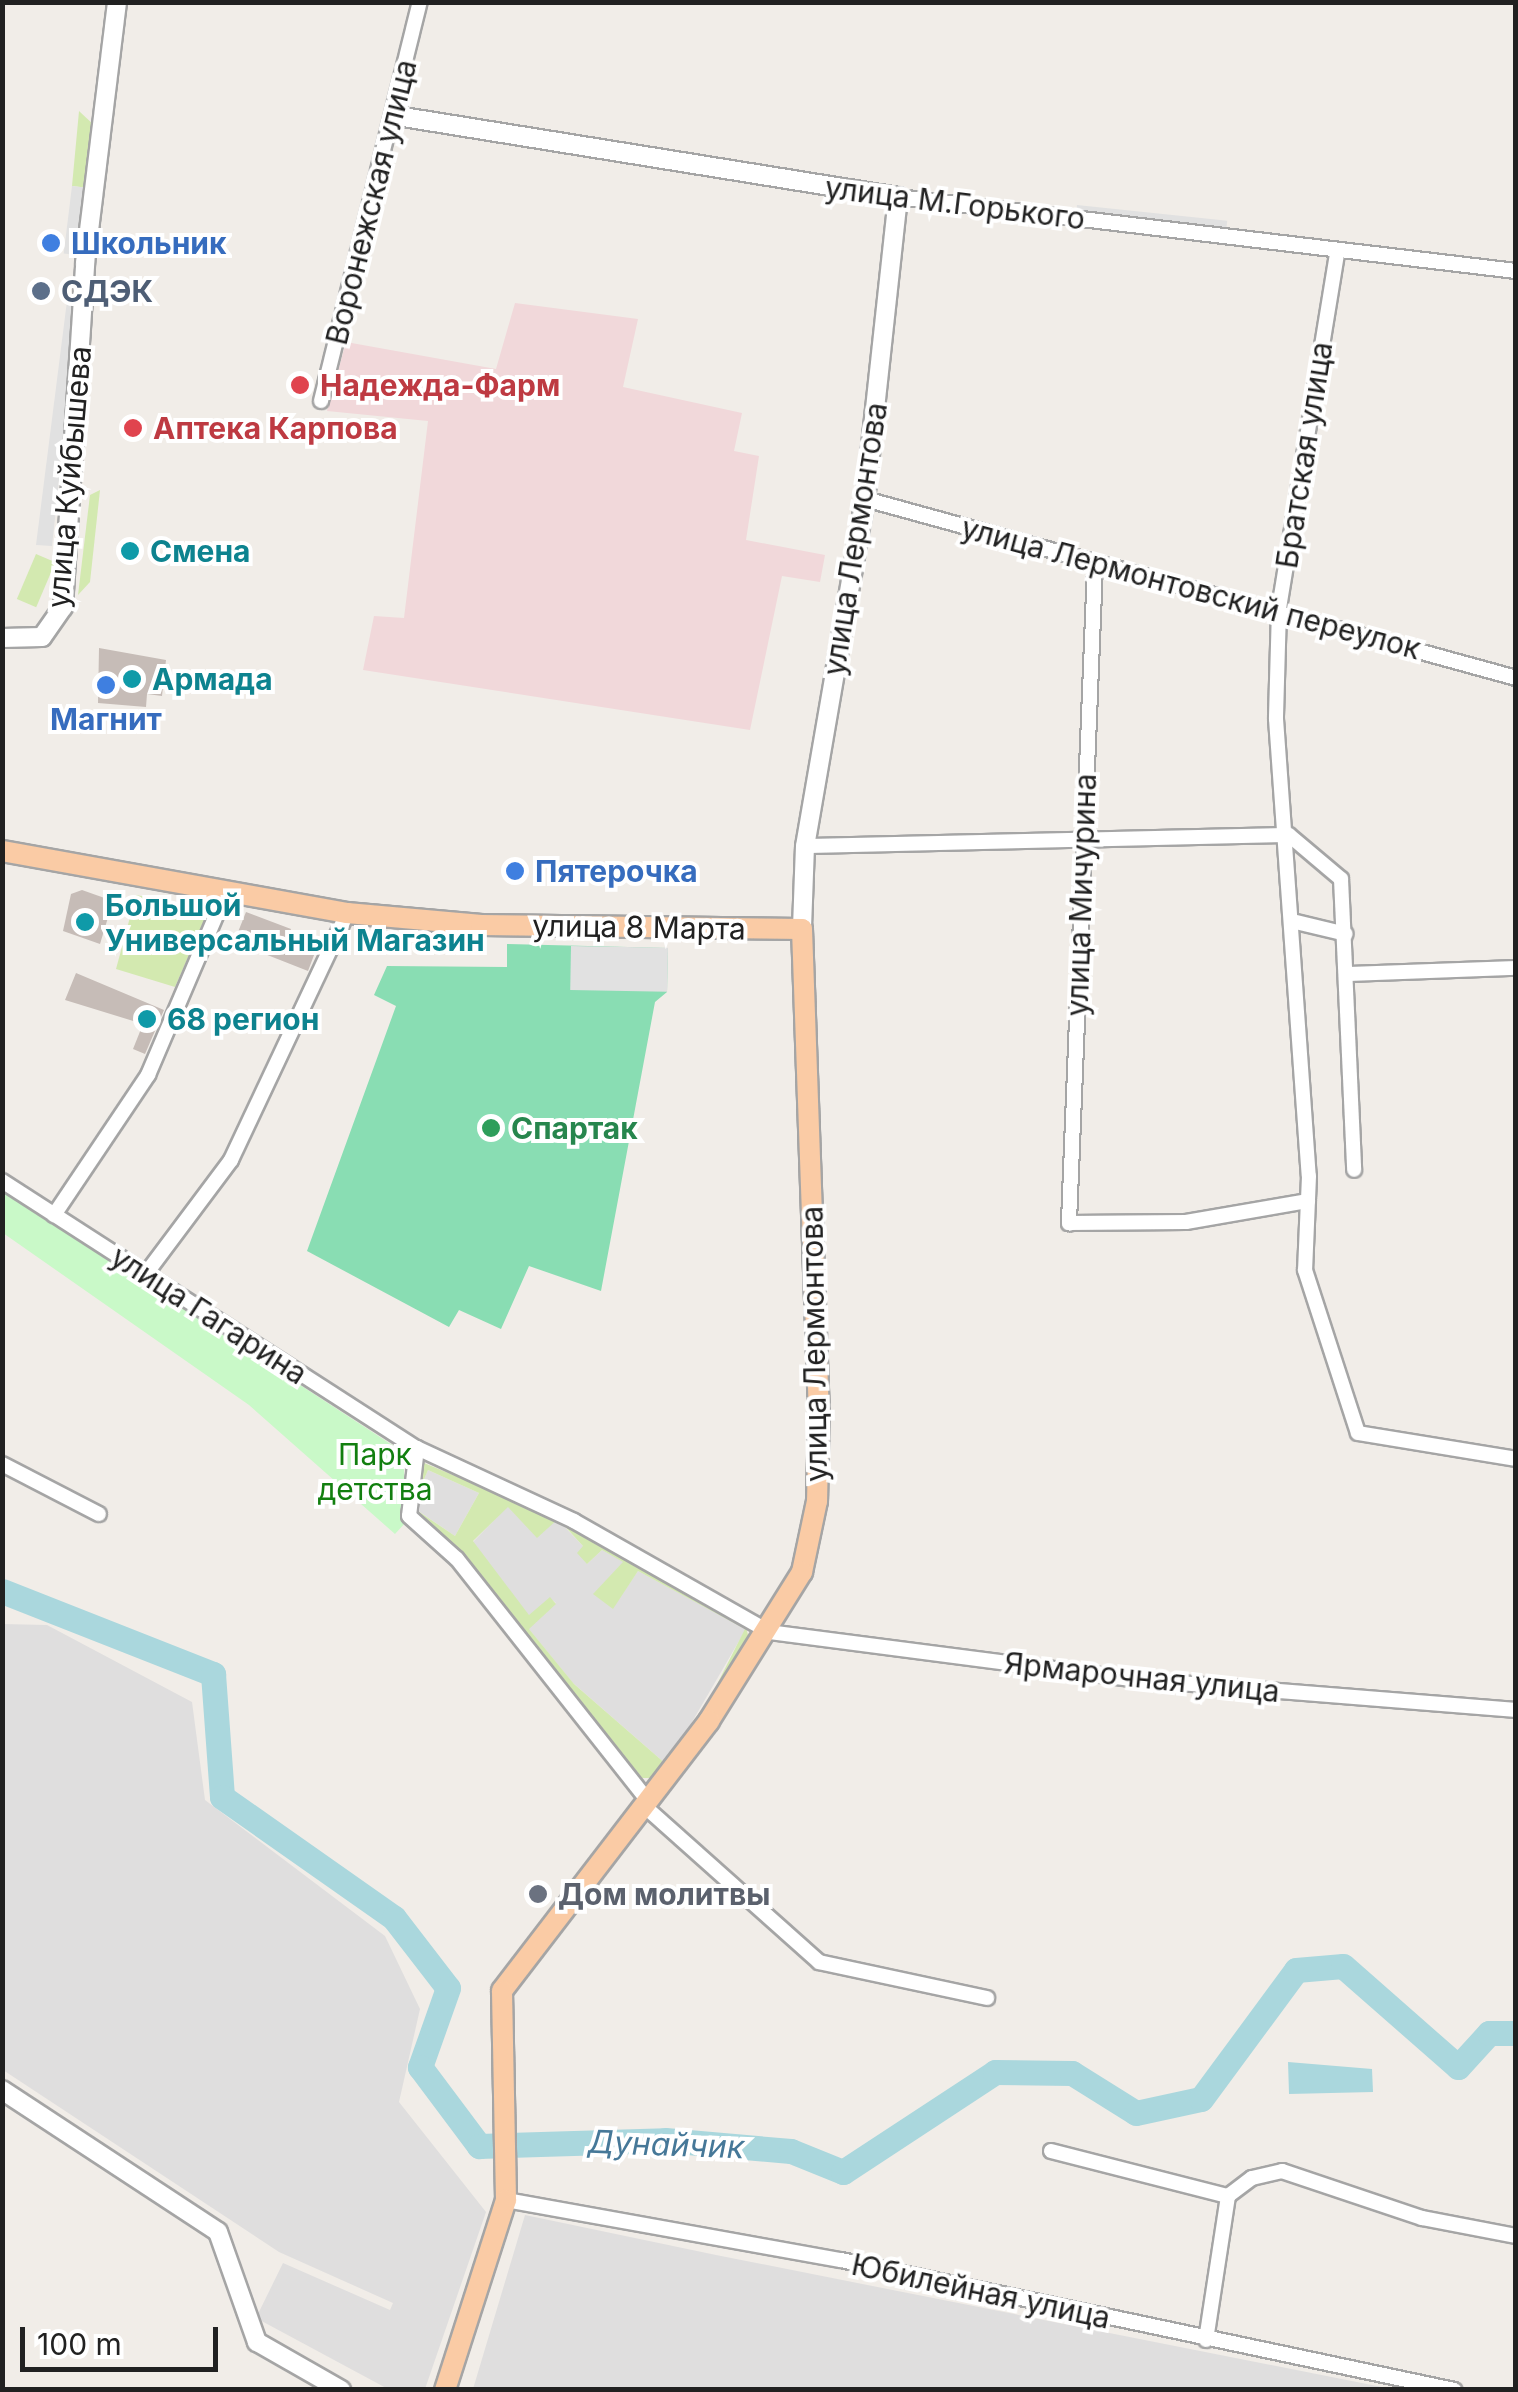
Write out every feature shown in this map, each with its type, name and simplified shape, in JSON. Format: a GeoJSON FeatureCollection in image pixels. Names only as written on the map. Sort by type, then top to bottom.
{"type":"FeatureCollection","features":[{"type":"Feature","properties":{"kind":"main road","name":"улица 8 Марта"},"geometry":{"type":"LineString","coordinates":[[2,850],[347,913],[481,925],[802,929]]}},
{"type":"Feature","properties":{"kind":"main road","name":"улица Лермонтова"},"geometry":{"type":"LineString","coordinates":[[444,2390],[506,2200],[502,1991],[770,1632],[802,1572],[817,1501],[802,929]]}},
{"type":"Feature","properties":{"kind":"street","name":"улица Куйбышева"},"geometry":{"type":"LineString","coordinates":[[2,638],[31,640],[48,633],[62,607],[85,262],[117,2]]}},
{"type":"Feature","properties":{"kind":"street","name":"Воронежская улица"},"geometry":{"type":"LineString","coordinates":[[322,401],[396,116],[420,2]]}},
{"type":"Feature","properties":{"kind":"street","name":"улица М.Горького"},"geometry":{"type":"LineString","coordinates":[[396,116],[563,149],[898,197],[1336,254],[1516,271]]}},
{"type":"Feature","properties":{"kind":"street","name":"улица Лермонтова"},"geometry":{"type":"LineString","coordinates":[[802,929],[805,846],[865,499],[898,197]]}},
{"type":"Feature","properties":{"kind":"street","name":"Братская улица"},"geometry":{"type":"LineString","coordinates":[[1336,254],[1279,609],[1276,719],[1296,922],[1308,1201],[1305,1270],[1358,1433],[1516,1458]]}},
{"type":"Feature","properties":{"kind":"street","name":"улица Лермонтовский переулок"},"geometry":{"type":"LineString","coordinates":[[865,499],[1095,566],[1279,609],[1516,678]]}},
{"type":"Feature","properties":{"kind":"street","name":"улица Мичурина"},"geometry":{"type":"LineString","coordinates":[[1095,566],[1069,1223],[1186,1222],[1308,1201]]}},
{"type":"Feature","properties":{"kind":"street"},"geometry":{"type":"LineString","coordinates":[[805,846],[1082,844],[1289,835],[1341,879],[1349,974],[1354,1170]]}},
{"type":"Feature","properties":{"kind":"street"},"geometry":{"type":"LineString","coordinates":[[54,1215],[148,1075],[226,892]]}},
{"type":"Feature","properties":{"kind":"street"},"geometry":{"type":"LineString","coordinates":[[145,1275],[236,1150],[347,913]]}},
{"type":"Feature","properties":{"kind":"street"},"geometry":{"type":"LineString","coordinates":[[1296,922],[1346,934]]}},
{"type":"Feature","properties":{"kind":"street"},"geometry":{"type":"LineString","coordinates":[[1349,974],[1516,968]]}},
{"type":"Feature","properties":{"kind":"street","name":"улица Гагарина"},"geometry":{"type":"LineString","coordinates":[[2,1181],[417,1448],[574,1521],[770,1632]]}},
{"type":"Feature","properties":{"kind":"street"},"geometry":{"type":"LineString","coordinates":[[417,1448],[409,1516],[457,1558],[645,1803],[819,1962],[987,1998]]}},
{"type":"Feature","properties":{"kind":"street"},"geometry":{"type":"LineString","coordinates":[[2,1464],[99,1514]]}},
{"type":"Feature","properties":{"kind":"street","name":"Ярмарочная улица"},"geometry":{"type":"LineString","coordinates":[[770,1632],[1130,1679],[1516,1710]]}},
{"type":"Feature","properties":{"kind":"street"},"geometry":{"type":"LineString","coordinates":[[2,2090],[218,2232],[257,2342],[341,2390]]}},
{"type":"Feature","properties":{"kind":"street"},"geometry":{"type":"LineString","coordinates":[[1051,2152],[1228,2196]]}},
{"type":"Feature","properties":{"kind":"street"},"geometry":{"type":"LineString","coordinates":[[1206,2340],[1228,2196],[1252,2178],[1282,2171],[1422,2218],[1516,2236]]}},
{"type":"Feature","properties":{"kind":"street","name":"Юбилейная улица"},"geometry":{"type":"LineString","coordinates":[[506,2200],[841,2260],[1454,2390]]}},
{"type":"Feature","properties":{"kind":"shaded area"},"geometry":{"type":"Polygon","coordinates":[[[72,186],[89,188],[81,256],[64,253],[72,186]]]}},
{"type":"Feature","properties":{"kind":"shaded area"},"geometry":{"type":"Polygon","coordinates":[[[1077,205],[1227,221],[1226,233],[1076,217],[1077,205]]]}},
{"type":"Feature","properties":{"kind":"shaded area"},"geometry":{"type":"Polygon","coordinates":[[[68,293],[79,294],[52,546],[36,545],[68,293]]]}},
{"type":"Feature","properties":{"kind":"shaded area"},"geometry":{"type":"Polygon","coordinates":[[[515,303],[638,319],[623,387],[742,413],[734,451],[759,456],[746,540],[825,555],[820,582],[782,576],[750,730],[363,670],[374,616],[404,618],[428,421],[327,411],[346,342],[496,369],[515,303]]]}},
{"type":"Feature","properties":{"kind":"shaded area"},"geometry":{"type":"Polygon","coordinates":[[[571,946],[668,948],[667,992],[570,990],[571,946]]]}},
{"type":"Feature","properties":{"kind":"shaded area"},"geometry":{"type":"Polygon","coordinates":[[[428,1470],[479,1493],[455,1536],[411,1506],[428,1470]]]}},
{"type":"Feature","properties":{"kind":"shaded area"},"geometry":{"type":"Polygon","coordinates":[[[508,1506],[537,1537],[557,1519],[583,1546],[587,1564],[602,1550],[624,1562],[612,1609],[638,1571],[746,1629],[667,1765],[573,1683],[528,1628],[556,1603],[550,1598],[529,1616],[473,1542],[508,1506]]]}},
{"type":"Feature","properties":{"kind":"shaded area"},"geometry":{"type":"Polygon","coordinates":[[[2,1624],[47,1625],[192,1702],[205,1800],[385,1936],[420,2009],[399,2102],[486,2212],[425,2389],[388,2389],[256,2318],[283,2263],[390,2310],[393,2303],[279,2252],[3,2070],[2,1624]]]}},
{"type":"Feature","properties":{"kind":"shaded area"},"geometry":{"type":"Polygon","coordinates":[[[525,2215],[716,2255],[1392,2389],[473,2389],[525,2215]]]}},
{"type":"Feature","properties":{"kind":"green space"},"geometry":{"type":"Polygon","coordinates":[[[79,111],[95,126],[89,188],[72,186],[79,111]]]}},
{"type":"Feature","properties":{"kind":"green space"},"geometry":{"type":"Polygon","coordinates":[[[100,490],[90,582],[78,595],[90,495],[100,490]]]}},
{"type":"Feature","properties":{"kind":"green space"},"geometry":{"type":"Polygon","coordinates":[[[36,554],[55,562],[36,607],[17,599],[36,554]]]}},
{"type":"Feature","properties":{"kind":"green space"},"geometry":{"type":"Polygon","coordinates":[[[136,895],[209,909],[175,987],[116,969],[136,895]]]}},
{"type":"Feature","properties":{"kind":"green space","name":"Спартак"},"geometry":{"type":"Polygon","coordinates":[[[507,944],[668,948],[667,992],[655,1002],[601,1291],[529,1266],[501,1329],[459,1310],[449,1327],[307,1251],[396,1006],[374,995],[387,966],[507,967],[507,944]]]}},
{"type":"Feature","properties":{"kind":"green space","name":"Парк детства"},"geometry":{"type":"Polygon","coordinates":[[[2,1191],[403,1452],[407,1521],[395,1534],[249,1405],[3,1233],[2,1191]]]}},
{"type":"Feature","properties":{"kind":"green space"},"geometry":{"type":"Polygon","coordinates":[[[417,1460],[558,1519],[537,1538],[508,1507],[473,1541],[529,1615],[550,1597],[556,1604],[529,1629],[574,1684],[667,1765],[654,1778],[642,1778],[459,1555],[412,1514],[413,1507],[455,1536],[479,1493],[428,1470],[413,1505],[417,1460]]]}},
{"type":"Feature","properties":{"kind":"green space"},"geometry":{"type":"Polygon","coordinates":[[[558,1519],[746,1627],[749,1639],[701,1716],[745,1629],[638,1571],[613,1609],[593,1594],[623,1562],[602,1550],[587,1564],[577,1553],[583,1546],[558,1519]]]}},
{"type":"Feature","properties":{"kind":"water"},"geometry":{"type":"Polygon","coordinates":[[[1288,2062],[1372,2069],[1373,2092],[1289,2094],[1288,2062]]]}},
{"type":"Feature","properties":{"kind":"building","name":"Армада"},"geometry":{"type":"Polygon","coordinates":[[[99,648],[166,660],[162,696],[147,694],[146,707],[98,703],[99,648]]]}},
{"type":"Feature","properties":{"kind":"building","name":"Большой Универсальный Магазин"},"geometry":{"type":"Polygon","coordinates":[[[82,890],[113,901],[100,944],[63,931],[71,894],[82,890]]]}},
{"type":"Feature","properties":{"kind":"building"},"geometry":{"type":"Polygon","coordinates":[[[246,912],[291,929],[284,948],[302,955],[309,938],[319,942],[308,971],[234,942],[246,912]]]}},
{"type":"Feature","properties":{"kind":"building","name":"68 регион"},"geometry":{"type":"Polygon","coordinates":[[[76,973],[164,1010],[145,1054],[133,1049],[143,1024],[65,1000],[76,973]]]}},
{"type":"Feature","properties":{"kind":"waterway","name":"Дунайчик"},"geometry":{"type":"LineString","coordinates":[[2,1591],[213,1674],[222,1797],[394,1918],[448,1988],[420,2067],[479,2146],[665,2140],[791,2151],[843,2172],[995,2072],[1072,2073],[1136,2113],[1201,2099],[1296,1970],[1343,1966],[1458,2067],[1489,2033],[1516,2033]]}},
{"type":"Feature","properties":{"kind":"place","name":"Школьник"},"geometry":{"type":"Point","coordinates":[51,243]}},
{"type":"Feature","properties":{"kind":"place","name":"СДЭК"},"geometry":{"type":"Point","coordinates":[41,291]}},
{"type":"Feature","properties":{"kind":"place","name":"Надежда-Фарм"},"geometry":{"type":"Point","coordinates":[300,385]}},
{"type":"Feature","properties":{"kind":"place","name":"Аптека Карпова"},"geometry":{"type":"Point","coordinates":[133,428]}},
{"type":"Feature","properties":{"kind":"place","name":"Смена"},"geometry":{"type":"Point","coordinates":[130,551]}},
{"type":"Feature","properties":{"kind":"place","name":"Армада"},"geometry":{"type":"Point","coordinates":[132,679]}},
{"type":"Feature","properties":{"kind":"place","name":"Магнит"},"geometry":{"type":"Point","coordinates":[106,685]}},
{"type":"Feature","properties":{"kind":"place","name":"Пятерочка"},"geometry":{"type":"Point","coordinates":[515,871]}},
{"type":"Feature","properties":{"kind":"place","name":"Большой Универсальный Магазин"},"geometry":{"type":"Point","coordinates":[85,922]}},
{"type":"Feature","properties":{"kind":"place","name":"68 регион"},"geometry":{"type":"Point","coordinates":[147,1019]}},
{"type":"Feature","properties":{"kind":"place","name":"Спартак"},"geometry":{"type":"Point","coordinates":[491,1128]}},
{"type":"Feature","properties":{"kind":"place","name":"Дом молитвы"},"geometry":{"type":"Point","coordinates":[538,1894]}}]}
